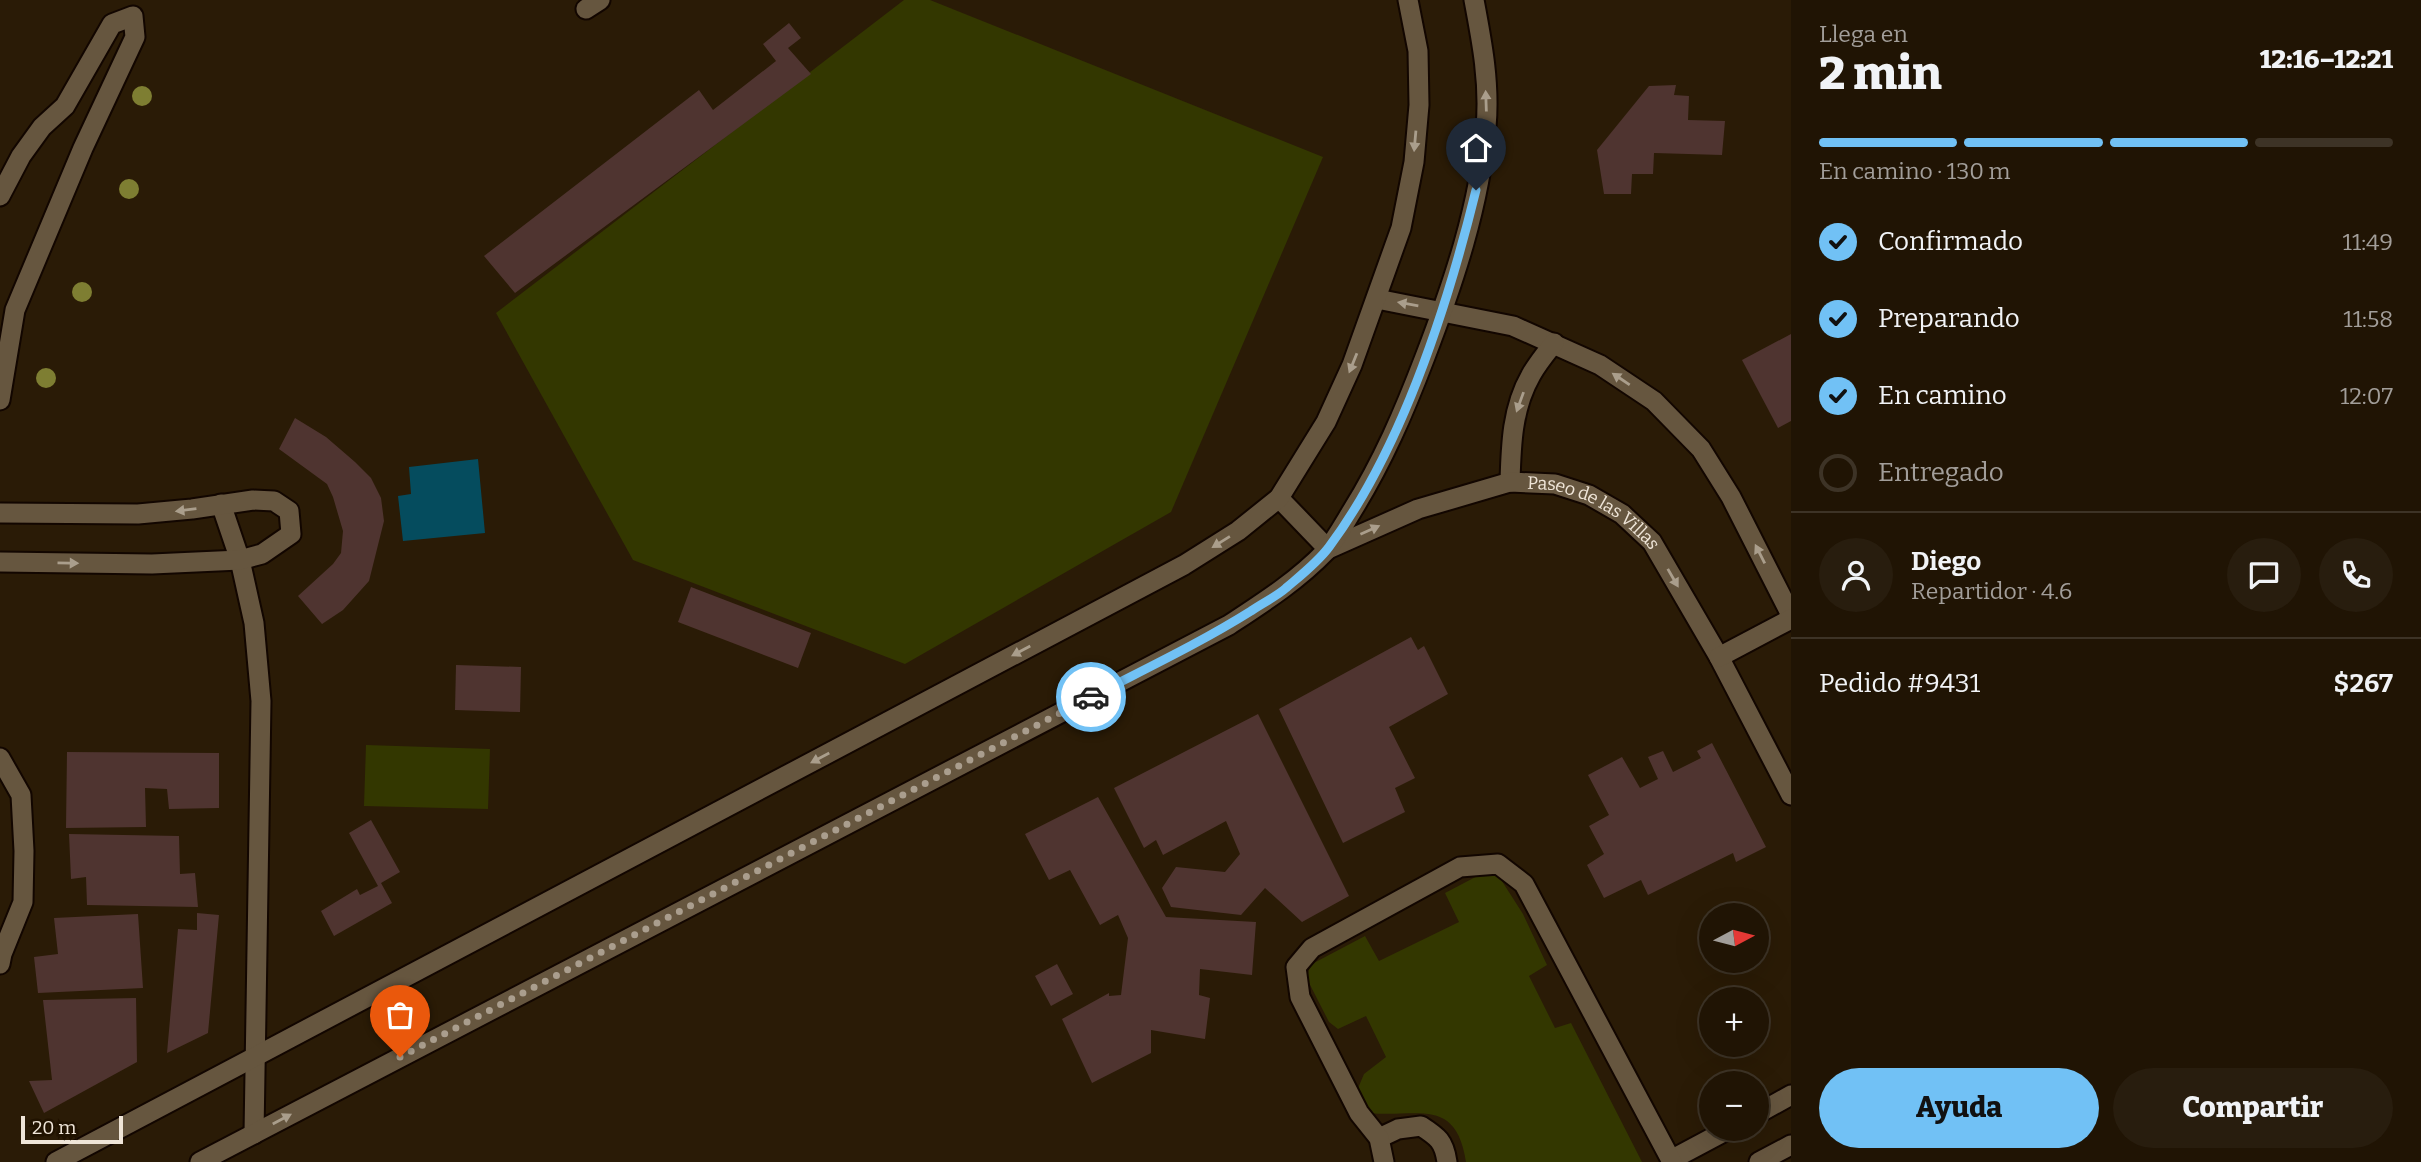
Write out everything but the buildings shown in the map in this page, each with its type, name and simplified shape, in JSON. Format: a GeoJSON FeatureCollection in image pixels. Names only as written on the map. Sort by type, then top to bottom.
{"type":"FeatureCollection","features":[{"type":"Feature","properties":{"kind":"street"},"geometry":{"type":"LineString","coordinates":[[56,1162],[1184,565],[1238,531],[1279,498],[1326,422],[1352,365],[1401,228],[1414,162],[1419,104],[1418,51],[1408,0]]}},
{"type":"Feature","properties":{"kind":"street"},"geometry":{"type":"LineString","coordinates":[[200,1162],[1229,625],[1285,589],[1328,549],[1370,482],[1396,432],[1443,310],[1483,163],[1487,123],[1485,59],[1474,0]]}},
{"type":"Feature","properties":{"kind":"street"},"geometry":{"type":"LineString","coordinates":[[0,196],[21,156],[42,127],[65,106],[112,24],[133,16],[135,37],[83,148],[15,310],[0,400]]}},
{"type":"Feature","properties":{"kind":"street"},"geometry":{"type":"LineString","coordinates":[[1377,299],[1513,326],[1554,343],[1600,365],[1654,401],[1701,449],[1731,497],[1791,617],[1719,657]]}},
{"type":"Feature","properties":{"kind":"street"},"geometry":{"type":"LineString","coordinates":[[1510,482],[1516,409],[1531,375],[1554,343]]}},
{"type":"Feature","properties":{"kind":"street","name":"Paseo de las Villas"},"geometry":{"type":"LineString","coordinates":[[1328,549],[1418,509],[1510,482],[1556,484],[1589,495],[1622,514],[1652,542],[1719,657],[1791,796]]}},
{"type":"Feature","properties":{"kind":"street"},"geometry":{"type":"LineString","coordinates":[[1279,498],[1328,549]]}},
{"type":"Feature","properties":{"kind":"street"},"geometry":{"type":"LineString","coordinates":[[0,513],[138,514],[253,500],[274,501],[289,511],[291,534],[262,554],[240,560],[173,564],[0,562]]}},
{"type":"Feature","properties":{"kind":"street"},"geometry":{"type":"LineString","coordinates":[[221,504],[240,560],[254,623],[261,701],[254,1134]]}},
{"type":"Feature","properties":{"kind":"street"},"geometry":{"type":"LineString","coordinates":[[0,758],[22,795],[24,851],[23,902],[0,964]]}},
{"type":"Feature","properties":{"kind":"street"},"geometry":{"type":"LineString","coordinates":[[1384,1162],[1379,1138],[1359,1113],[1300,997],[1296,967],[1312,948],[1460,867],[1497,863],[1524,884],[1672,1161],[1708,1141]]}},
{"type":"Feature","properties":{"kind":"street"},"geometry":{"type":"LineString","coordinates":[[1769,1110],[1789,1102]]}},
{"type":"Feature","properties":{"kind":"street"},"geometry":{"type":"LineString","coordinates":[[1379,1138],[1398,1129],[1421,1126],[1445,1146],[1447,1162]]}},
{"type":"Feature","properties":{"kind":"street"},"geometry":{"type":"LineString","coordinates":[[1759,1162],[1791,1145]]}},
{"type":"Feature","properties":{"kind":"green space"},"geometry":{"type":"Polygon","coordinates":[[[904,0],[930,0],[1323,157],[1171,512],[905,664],[633,560],[496,313],[904,0]]]}},
{"type":"Feature","properties":{"kind":"green space"},"geometry":{"type":"Polygon","coordinates":[[[366,745],[490,749],[488,809],[364,806],[366,745]]]}},
{"type":"Feature","properties":{"kind":"green space"},"geometry":{"type":"Polygon","coordinates":[[[1485,872],[1498,875],[1523,914],[1547,965],[1529,976],[1555,1028],[1571,1023],[1642,1162],[1466,1162],[1461,1141],[1453,1127],[1444,1119],[1418,1113],[1369,1113],[1356,1093],[1364,1074],[1386,1057],[1366,1016],[1338,1029],[1329,1022],[1307,979],[1310,965],[1365,936],[1379,961],[1459,922],[1445,893],[1485,872]]]}},
{"type":"Feature","properties":{"kind":"water"},"geometry":{"type":"Polygon","coordinates":[[[478,459],[485,533],[403,541],[398,496],[411,494],[409,467],[478,459]]]}},
{"type":"Feature","properties":{"kind":"way so far"},"geometry":{"type":"LineString","coordinates":[[400,1057],[1091,697]]}},
{"type":"Feature","properties":{"kind":"route"},"geometry":{"type":"LineString","coordinates":[[1091,697],[1229,625],[1285,589],[1328,549],[1370,482],[1396,432],[1443,310],[1476,190]]}}]}
